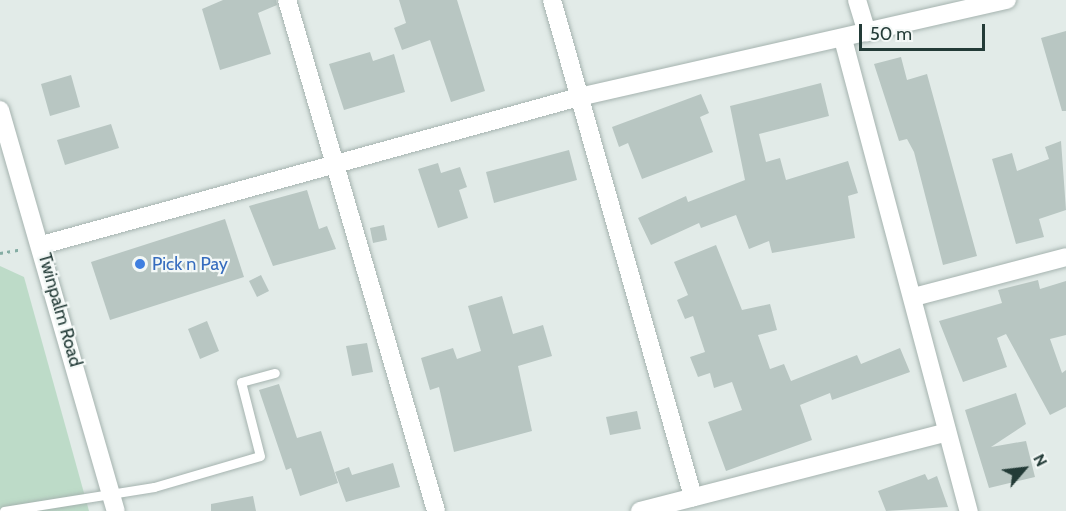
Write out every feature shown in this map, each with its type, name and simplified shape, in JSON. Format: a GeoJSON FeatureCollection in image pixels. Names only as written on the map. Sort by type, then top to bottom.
{"type":"FeatureCollection","features":[{"type":"Feature","properties":{"kind":"street"},"geometry":{"type":"LineString","coordinates":[[287,0],[436,511]]}},
{"type":"Feature","properties":{"kind":"street"},"geometry":{"type":"LineString","coordinates":[[552,0],[693,497]]}},
{"type":"Feature","properties":{"kind":"street"},"geometry":{"type":"LineString","coordinates":[[857,0],[867,33]]}},
{"type":"Feature","properties":{"kind":"street"},"geometry":{"type":"LineString","coordinates":[[42,245],[579,97],[843,39],[1006,0]]}},
{"type":"Feature","properties":{"kind":"street"},"geometry":{"type":"LineString","coordinates":[[843,39],[914,297],[969,511]]}},
{"type":"Feature","properties":{"kind":"street","name":"Twinpalm Road"},"geometry":{"type":"LineString","coordinates":[[0,110],[42,245],[116,511]]}},
{"type":"Feature","properties":{"kind":"street"},"geometry":{"type":"LineString","coordinates":[[914,297],[1066,257]]}},
{"type":"Feature","properties":{"kind":"street"},"geometry":{"type":"LineString","coordinates":[[640,511],[947,432]]}},
{"type":"Feature","properties":{"kind":"lane"},"geometry":{"type":"LineString","coordinates":[[4,511],[110,490],[154,487],[260,456],[241,382],[275,373]]}},
{"type":"Feature","properties":{"kind":"green space"},"geometry":{"type":"Polygon","coordinates":[[[0,266],[24,277],[89,511],[0,511],[0,266]]]}},
{"type":"Feature","properties":{"kind":"building"},"geometry":{"type":"Polygon","coordinates":[[[223,0],[276,0],[277,5],[258,13],[271,54],[220,70],[202,9],[223,0]]]}},
{"type":"Feature","properties":{"kind":"building"},"geometry":{"type":"Polygon","coordinates":[[[399,0],[457,0],[485,91],[451,102],[430,40],[402,50],[394,28],[406,23],[399,0]]]}},
{"type":"Feature","properties":{"kind":"building"},"geometry":{"type":"Polygon","coordinates":[[[1066,31],[1066,111],[1062,111],[1041,38],[1066,31]]]}},
{"type":"Feature","properties":{"kind":"building"},"geometry":{"type":"Polygon","coordinates":[[[370,52],[373,61],[394,54],[405,92],[344,110],[329,64],[370,52]]]}},
{"type":"Feature","properties":{"kind":"building"},"geometry":{"type":"Polygon","coordinates":[[[901,57],[907,80],[927,74],[977,256],[943,265],[914,152],[907,139],[899,141],[874,64],[901,57]]]}},
{"type":"Feature","properties":{"kind":"building"},"geometry":{"type":"Polygon","coordinates":[[[71,75],[80,107],[50,116],[41,84],[71,75]]]}},
{"type":"Feature","properties":{"kind":"building"},"geometry":{"type":"Polygon","coordinates":[[[821,83],[829,116],[759,134],[766,162],[780,158],[786,180],[848,161],[858,193],[848,196],[855,238],[772,253],[769,241],[749,249],[736,215],[701,228],[699,223],[651,245],[638,218],[686,196],[688,202],[745,180],[730,106],[821,83]]]}},
{"type":"Feature","properties":{"kind":"building"},"geometry":{"type":"Polygon","coordinates":[[[701,94],[709,113],[700,117],[713,152],[642,179],[628,143],[619,147],[612,127],[701,94]]]}},
{"type":"Feature","properties":{"kind":"building"},"geometry":{"type":"Polygon","coordinates":[[[111,124],[119,148],[65,165],[57,140],[111,124]]]}},
{"type":"Feature","properties":{"kind":"building"},"geometry":{"type":"Polygon","coordinates":[[[1061,141],[1066,210],[1039,219],[1044,237],[1016,244],[992,159],[1012,153],[1017,171],[1049,159],[1045,147],[1061,141]]]}},
{"type":"Feature","properties":{"kind":"building"},"geometry":{"type":"Polygon","coordinates":[[[569,150],[577,180],[494,203],[486,172],[569,150]]]}},
{"type":"Feature","properties":{"kind":"building"},"geometry":{"type":"Polygon","coordinates":[[[438,163],[441,173],[460,167],[467,187],[459,190],[468,218],[438,228],[418,169],[438,163]]]}},
{"type":"Feature","properties":{"kind":"building"},"geometry":{"type":"Polygon","coordinates":[[[307,190],[319,229],[327,226],[336,249],[273,266],[249,206],[307,190]]]}},
{"type":"Feature","properties":{"kind":"building"},"geometry":{"type":"Polygon","coordinates":[[[225,219],[244,277],[110,320],[91,262],[225,219]]]}},
{"type":"Feature","properties":{"kind":"building"},"geometry":{"type":"Polygon","coordinates":[[[384,225],[387,240],[373,243],[370,228],[384,225]]]}},
{"type":"Feature","properties":{"kind":"building"},"geometry":{"type":"Polygon","coordinates":[[[716,245],[742,310],[770,304],[777,330],[758,335],[770,369],[784,364],[791,381],[857,355],[861,364],[900,348],[910,372],[832,400],[830,393],[800,405],[812,440],[726,471],[708,422],[742,410],[732,382],[714,388],[710,373],[698,377],[690,357],[705,352],[693,316],[685,319],[677,300],[688,295],[674,262],[716,245]]]}},
{"type":"Feature","properties":{"kind":"building"},"geometry":{"type":"Polygon","coordinates":[[[261,275],[269,291],[257,297],[249,281],[261,275]]]}},
{"type":"Feature","properties":{"kind":"building"},"geometry":{"type":"Polygon","coordinates":[[[1038,280],[1040,289],[1066,281],[1066,335],[1050,339],[1062,373],[1066,370],[1066,407],[1050,415],[1006,334],[997,338],[1007,367],[963,382],[939,321],[1002,303],[998,290],[1038,280]]]}},
{"type":"Feature","properties":{"kind":"building"},"geometry":{"type":"Polygon","coordinates":[[[502,296],[513,334],[543,325],[552,356],[518,366],[532,431],[454,452],[439,387],[430,390],[421,358],[453,348],[457,359],[481,351],[468,306],[502,296]]]}},
{"type":"Feature","properties":{"kind":"building"},"geometry":{"type":"Polygon","coordinates":[[[207,321],[219,351],[200,359],[188,329],[207,321]]]}},
{"type":"Feature","properties":{"kind":"building"},"geometry":{"type":"Polygon","coordinates":[[[367,343],[373,372],[352,376],[346,346],[367,343]]]}},
{"type":"Feature","properties":{"kind":"building"},"geometry":{"type":"Polygon","coordinates":[[[279,384],[297,438],[321,431],[338,483],[300,496],[291,468],[286,470],[259,390],[279,384]]]}},
{"type":"Feature","properties":{"kind":"building"},"geometry":{"type":"Polygon","coordinates":[[[1016,393],[1026,424],[991,447],[1026,441],[1035,477],[989,488],[965,410],[1016,393]]]}},
{"type":"Feature","properties":{"kind":"building"},"geometry":{"type":"Polygon","coordinates":[[[637,411],[641,429],[610,435],[606,417],[637,411]]]}},
{"type":"Feature","properties":{"kind":"building"},"geometry":{"type":"Polygon","coordinates":[[[393,463],[400,487],[346,502],[335,472],[349,467],[352,475],[393,463]]]}},
{"type":"Feature","properties":{"kind":"building"},"geometry":{"type":"Polygon","coordinates":[[[925,474],[928,480],[937,476],[948,507],[886,511],[878,491],[925,474]]]}},
{"type":"Feature","properties":{"kind":"building"},"geometry":{"type":"Polygon","coordinates":[[[253,496],[256,511],[211,511],[211,504],[253,496]]]}},
{"type":"Feature","properties":{"kind":"place","name":"Pick n Pay"},"geometry":{"type":"Point","coordinates":[140,264]}}]}
